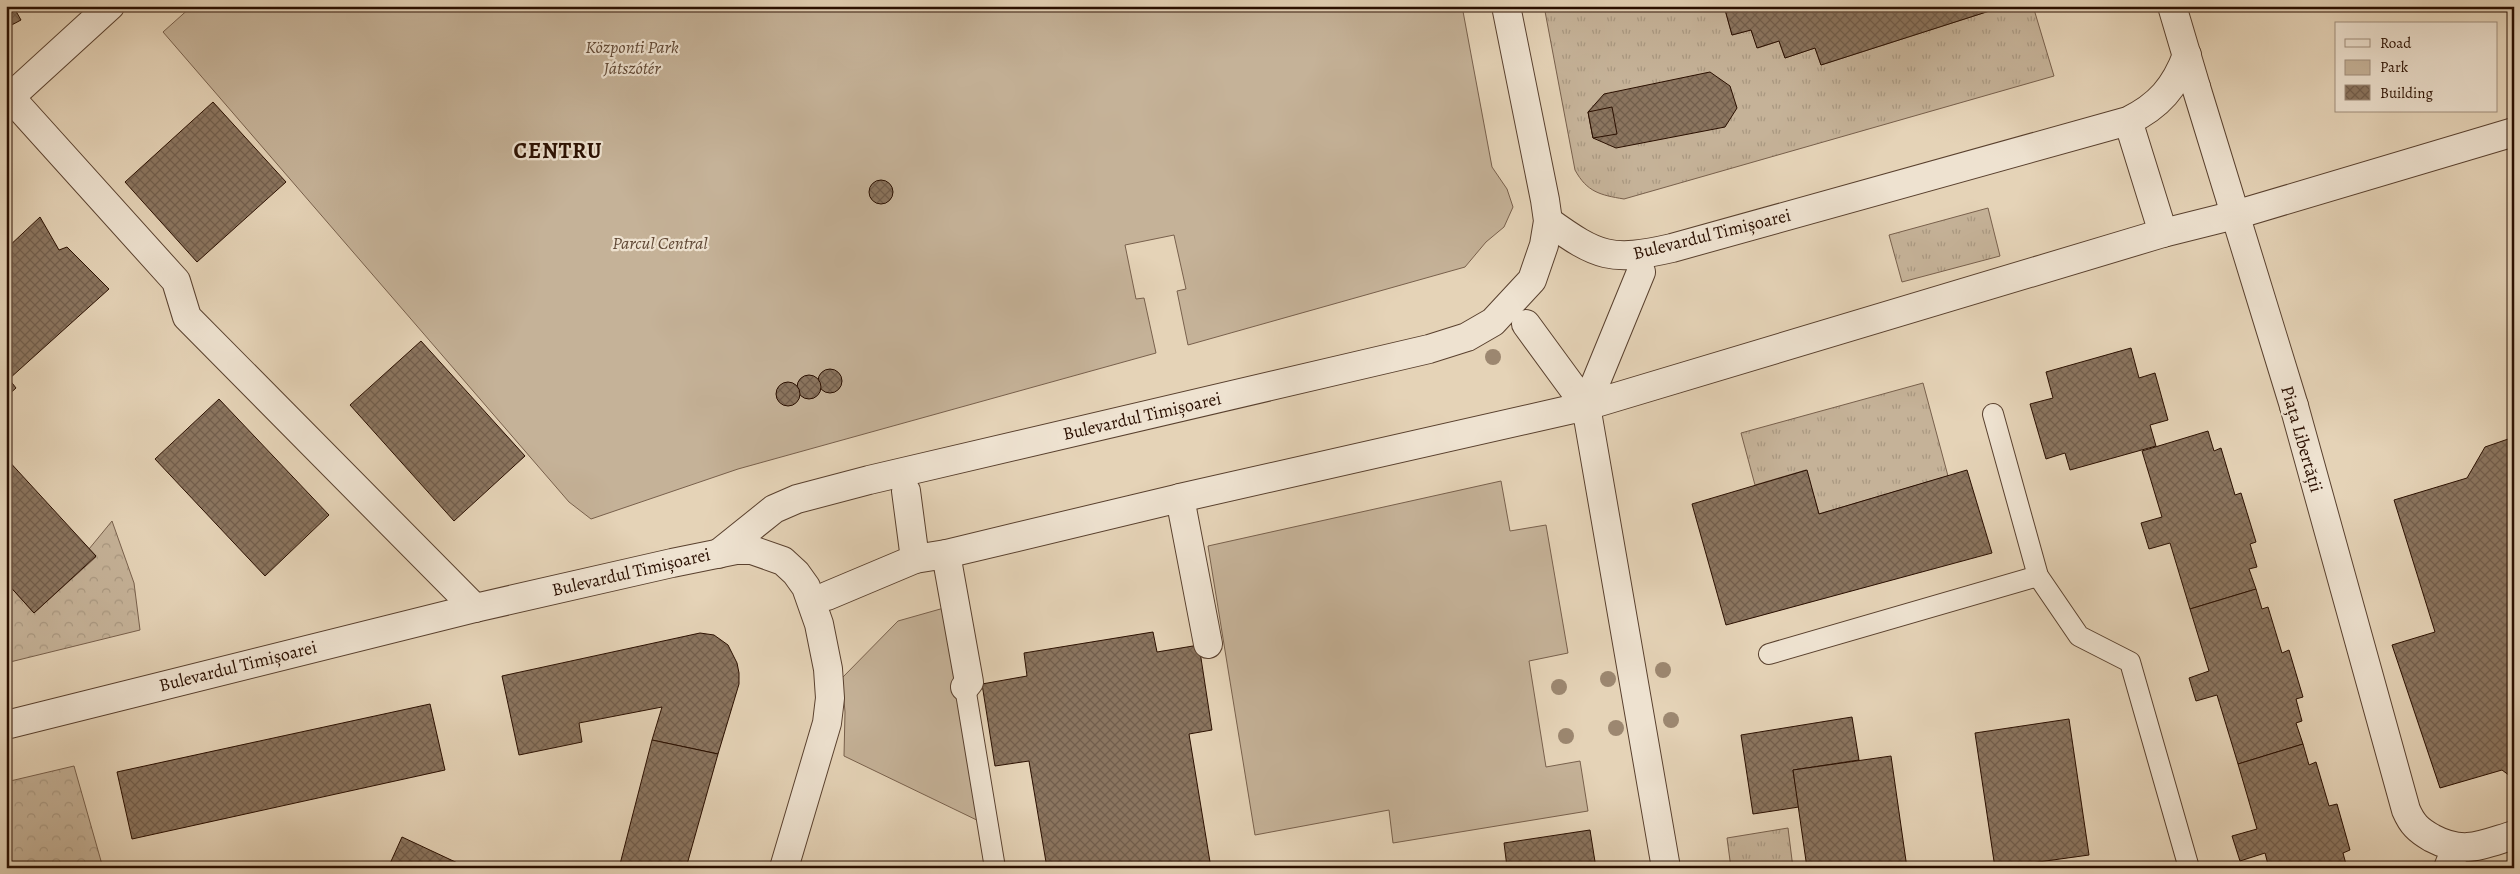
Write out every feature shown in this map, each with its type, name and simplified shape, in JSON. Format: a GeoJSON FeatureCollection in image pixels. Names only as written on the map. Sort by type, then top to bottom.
{"type":"FeatureCollection","features":[{"type":"Feature","properties":{"kind":"street"},"geometry":{"type":"LineString","coordinates":[[110,6],[8,99],[176,281],[187,317],[475,608]]}},
{"type":"Feature","properties":{"kind":"street"},"geometry":{"type":"LineString","coordinates":[[1506,6],[1548,221]]}},
{"type":"Feature","properties":{"kind":"street","name":"Piața Libertății"},"geometry":{"type":"LineString","coordinates":[[2172,6],[2294,406],[2406,810],[2413,825],[2440,842],[2452,858],[2475,847],[2514,835]]}},
{"type":"Feature","properties":{"kind":"street","name":"Bulevardul Timișoarei"},"geometry":{"type":"LineString","coordinates":[[6,725],[475,608],[718,554],[774,510],[797,499],[1429,349],[1467,337],[1493,322],[1532,280],[1540,263],[1548,221],[1581,245],[1598,252],[1637,256],[1672,248],[2128,121],[2147,112],[2171,89],[2180,74],[2187,55]]}},
{"type":"Feature","properties":{"kind":"street"},"geometry":{"type":"LineString","coordinates":[[2131,130],[2163,233]]}},
{"type":"Feature","properties":{"kind":"street"},"geometry":{"type":"LineString","coordinates":[[827,596],[915,559],[946,554],[1180,498],[1586,406],[2163,233],[2235,215],[2514,132]]}},
{"type":"Feature","properties":{"kind":"street"},"geometry":{"type":"LineString","coordinates":[[1586,406],[1641,272]]}},
{"type":"Feature","properties":{"kind":"street"},"geometry":{"type":"LineString","coordinates":[[1526,324],[1586,406],[1666,868]]}},
{"type":"Feature","properties":{"kind":"street"},"geometry":{"type":"LineString","coordinates":[[906,490],[915,559]]}},
{"type":"Feature","properties":{"kind":"street"},"geometry":{"type":"LineString","coordinates":[[1180,498],[1208,644]]}},
{"type":"Feature","properties":{"kind":"street"},"geometry":{"type":"LineString","coordinates":[[718,554],[752,550],[783,561],[796,573],[806,587],[820,624],[828,669],[830,698],[827,723],[784,868]]}},
{"type":"Feature","properties":{"kind":"street"},"geometry":{"type":"LineString","coordinates":[[946,554],[968,682],[965,687]]}},
{"type":"Feature","properties":{"kind":"lane"},"geometry":{"type":"LineString","coordinates":[[1993,414],[2038,576],[2079,636],[2130,662],[2189,868]]}},
{"type":"Feature","properties":{"kind":"lane"},"geometry":{"type":"LineString","coordinates":[[1768,654],[2038,576]]}},
{"type":"Feature","properties":{"kind":"lane"},"geometry":{"type":"LineString","coordinates":[[965,687],[995,868]]}},
{"type":"Feature","properties":{"kind":"green space","name":"Parcul Central"},"geometry":{"type":"Polygon","coordinates":[[[192,6],[1462,6],[1492,167],[1507,189],[1513,207],[1504,227],[1486,242],[1465,267],[1188,345],[1177,291],[1186,289],[1174,235],[1125,245],[1136,299],[1144,298],[1156,353],[738,469],[591,519],[569,502],[163,32],[192,6]]]}},
{"type":"Feature","properties":{"kind":"green space"},"geometry":{"type":"Polygon","coordinates":[[[1544,6],[1724,6],[1732,35],[1751,30],[1758,48],[1779,41],[1785,58],[1815,48],[1821,65],[2005,6],[2033,6],[2054,76],[1624,199],[1601,194],[1589,188],[1575,170],[1544,6]]]}},
{"type":"Feature","properties":{"kind":"green space"},"geometry":{"type":"Polygon","coordinates":[[[1988,208],[2000,256],[1902,282],[1889,235],[1988,208]]]}},
{"type":"Feature","properties":{"kind":"green space"},"geometry":{"type":"Polygon","coordinates":[[[1923,383],[1948,476],[1819,514],[1806,470],[1755,485],[1741,433],[1923,383]]]}},
{"type":"Feature","properties":{"kind":"green space"},"geometry":{"type":"Polygon","coordinates":[[[1501,481],[1510,531],[1546,525],[1568,653],[1529,661],[1546,767],[1580,761],[1588,811],[1393,843],[1389,810],[1255,835],[1208,546],[1501,481]]]}},
{"type":"Feature","properties":{"kind":"green space"},"geometry":{"type":"Polygon","coordinates":[[[112,521],[134,583],[140,630],[6,663],[6,582],[34,613],[96,557],[89,549],[112,521]]]}},
{"type":"Feature","properties":{"kind":"green space"},"geometry":{"type":"Polygon","coordinates":[[[951,606],[985,824],[844,756],[845,712],[842,678],[898,621],[951,606]]]}},
{"type":"Feature","properties":{"kind":"green space"},"geometry":{"type":"Polygon","coordinates":[[[74,766],[103,868],[6,868],[6,782],[74,766]]]}},
{"type":"Feature","properties":{"kind":"green space"},"geometry":{"type":"Polygon","coordinates":[[[1788,828],[1793,868],[1731,868],[1727,838],[1788,828]]]}},
{"type":"Feature","properties":{"kind":"building"},"geometry":{"type":"Polygon","coordinates":[[[6,6],[13,6],[21,20],[6,28],[6,6]]]}},
{"type":"Feature","properties":{"kind":"building"},"geometry":{"type":"Polygon","coordinates":[[[1724,6],[2005,6],[1821,65],[1815,48],[1785,58],[1779,41],[1757,48],[1751,30],[1732,35],[1724,6]]]}},
{"type":"Feature","properties":{"kind":"building"},"geometry":{"type":"Polygon","coordinates":[[[1710,72],[1730,86],[1737,108],[1725,127],[1616,148],[1593,138],[1588,112],[1604,94],[1710,72]]]}},
{"type":"Feature","properties":{"kind":"building"},"geometry":{"type":"Polygon","coordinates":[[[213,102],[286,182],[197,262],[125,182],[213,102]]]}},
{"type":"Feature","properties":{"kind":"building"},"geometry":{"type":"Polygon","coordinates":[[[1612,107],[1617,134],[1593,138],[1588,112],[1612,107]]]}},
{"type":"Feature","properties":{"kind":"building"},"geometry":{"type":"Polygon","coordinates":[[[881,180],[890,183],[893,192],[890,201],[881,204],[872,201],[869,192],[872,183],[881,180]]]}},
{"type":"Feature","properties":{"kind":"building"},"geometry":{"type":"Polygon","coordinates":[[[40,217],[59,250],[67,247],[109,289],[9,379],[16,388],[6,397],[6,249],[40,217]]]}},
{"type":"Feature","properties":{"kind":"building"},"geometry":{"type":"Polygon","coordinates":[[[421,341],[525,456],[454,521],[350,405],[421,341]]]}},
{"type":"Feature","properties":{"kind":"building"},"geometry":{"type":"Polygon","coordinates":[[[2131,348],[2139,378],[2155,373],[2168,420],[2150,425],[2156,446],[2070,470],[2065,453],[2046,459],[2030,404],[2053,398],[2046,372],[2131,348]]]}},
{"type":"Feature","properties":{"kind":"building"},"geometry":{"type":"Polygon","coordinates":[[[830,369],[838,373],[842,381],[838,389],[830,393],[822,389],[818,381],[822,373],[830,369]]]}},
{"type":"Feature","properties":{"kind":"building"},"geometry":{"type":"Polygon","coordinates":[[[809,375],[814,376],[820,382],[820,392],[814,398],[809,399],[804,398],[798,392],[797,387],[798,382],[804,376],[809,375]]]}},
{"type":"Feature","properties":{"kind":"building"},"geometry":{"type":"Polygon","coordinates":[[[788,382],[796,386],[800,394],[796,402],[788,406],[780,402],[776,394],[780,386],[788,382]]]}},
{"type":"Feature","properties":{"kind":"building"},"geometry":{"type":"Polygon","coordinates":[[[219,399],[329,515],[265,576],[155,459],[219,399]]]}},
{"type":"Feature","properties":{"kind":"building"},"geometry":{"type":"Polygon","coordinates":[[[2208,431],[2214,451],[2221,448],[2235,495],[2241,493],[2256,542],[2250,544],[2257,567],[2249,569],[2256,589],[2190,609],[2170,543],[2149,549],[2141,523],[2162,517],[2142,451],[2208,431]]]}},
{"type":"Feature","properties":{"kind":"building"},"geometry":{"type":"Polygon","coordinates":[[[2514,437],[2514,779],[2502,770],[2440,788],[2392,645],[2435,632],[2394,500],[2467,478],[2485,447],[2514,437]]]}},
{"type":"Feature","properties":{"kind":"building"},"geometry":{"type":"Polygon","coordinates":[[[6,458],[96,556],[34,613],[6,582],[6,458]]]}},
{"type":"Feature","properties":{"kind":"building"},"geometry":{"type":"Polygon","coordinates":[[[1807,470],[1819,514],[1967,470],[1992,553],[1726,625],[1692,504],[1807,470]]]}},
{"type":"Feature","properties":{"kind":"building"},"geometry":{"type":"Polygon","coordinates":[[[2256,589],[2262,609],[2268,607],[2282,653],[2289,650],[2303,697],[2296,699],[2302,721],[2296,723],[2303,744],[2238,764],[2217,695],[2196,701],[2189,678],[2209,671],[2190,609],[2256,589]]]}},
{"type":"Feature","properties":{"kind":"building"},"geometry":{"type":"Polygon","coordinates":[[[1153,632],[1157,652],[1199,645],[1212,730],[1189,734],[1211,868],[1047,868],[1029,761],[995,766],[982,684],[1027,676],[1024,653],[1153,632]]]}},
{"type":"Feature","properties":{"kind":"building"},"geometry":{"type":"Polygon","coordinates":[[[700,633],[714,635],[728,645],[737,663],[739,673],[739,684],[718,754],[652,740],[662,707],[579,723],[582,742],[519,755],[502,676],[700,633]]]}},
{"type":"Feature","properties":{"kind":"building"},"geometry":{"type":"Polygon","coordinates":[[[430,704],[445,770],[132,839],[117,772],[430,704]]]}},
{"type":"Feature","properties":{"kind":"building"},"geometry":{"type":"Polygon","coordinates":[[[1852,717],[1859,760],[1793,770],[1799,807],[1753,814],[1741,735],[1852,717]]]}},
{"type":"Feature","properties":{"kind":"building"},"geometry":{"type":"Polygon","coordinates":[[[2069,719],[2089,855],[1995,868],[1975,733],[2069,719]]]}},
{"type":"Feature","properties":{"kind":"building"},"geometry":{"type":"Polygon","coordinates":[[[652,740],[718,754],[686,868],[619,868],[652,740]]]}},
{"type":"Feature","properties":{"kind":"building"},"geometry":{"type":"Polygon","coordinates":[[[2303,744],[2309,765],[2316,762],[2329,806],[2337,804],[2350,850],[2343,853],[2347,868],[2269,868],[2265,853],[2240,861],[2232,836],[2257,829],[2238,764],[2303,744]]]}},
{"type":"Feature","properties":{"kind":"building"},"geometry":{"type":"Polygon","coordinates":[[[1891,756],[1907,868],[1807,868],[1793,770],[1891,756]]]}},
{"type":"Feature","properties":{"kind":"building"},"geometry":{"type":"Polygon","coordinates":[[[1590,830],[1596,868],[1500,868],[1507,867],[1504,843],[1590,830]]]}},
{"type":"Feature","properties":{"kind":"building"},"geometry":{"type":"Polygon","coordinates":[[[402,837],[464,866],[463,868],[388,868],[402,837]]]}},
{"type":"Feature","properties":{"kind":"district","name":"CENTRU"},"geometry":{"type":"Point","coordinates":[558,150]}},
{"type":"Feature","properties":{"kind":"park label","name":"Központi Park Játszótér"},"geometry":{"type":"Point","coordinates":[632,57]}}]}
